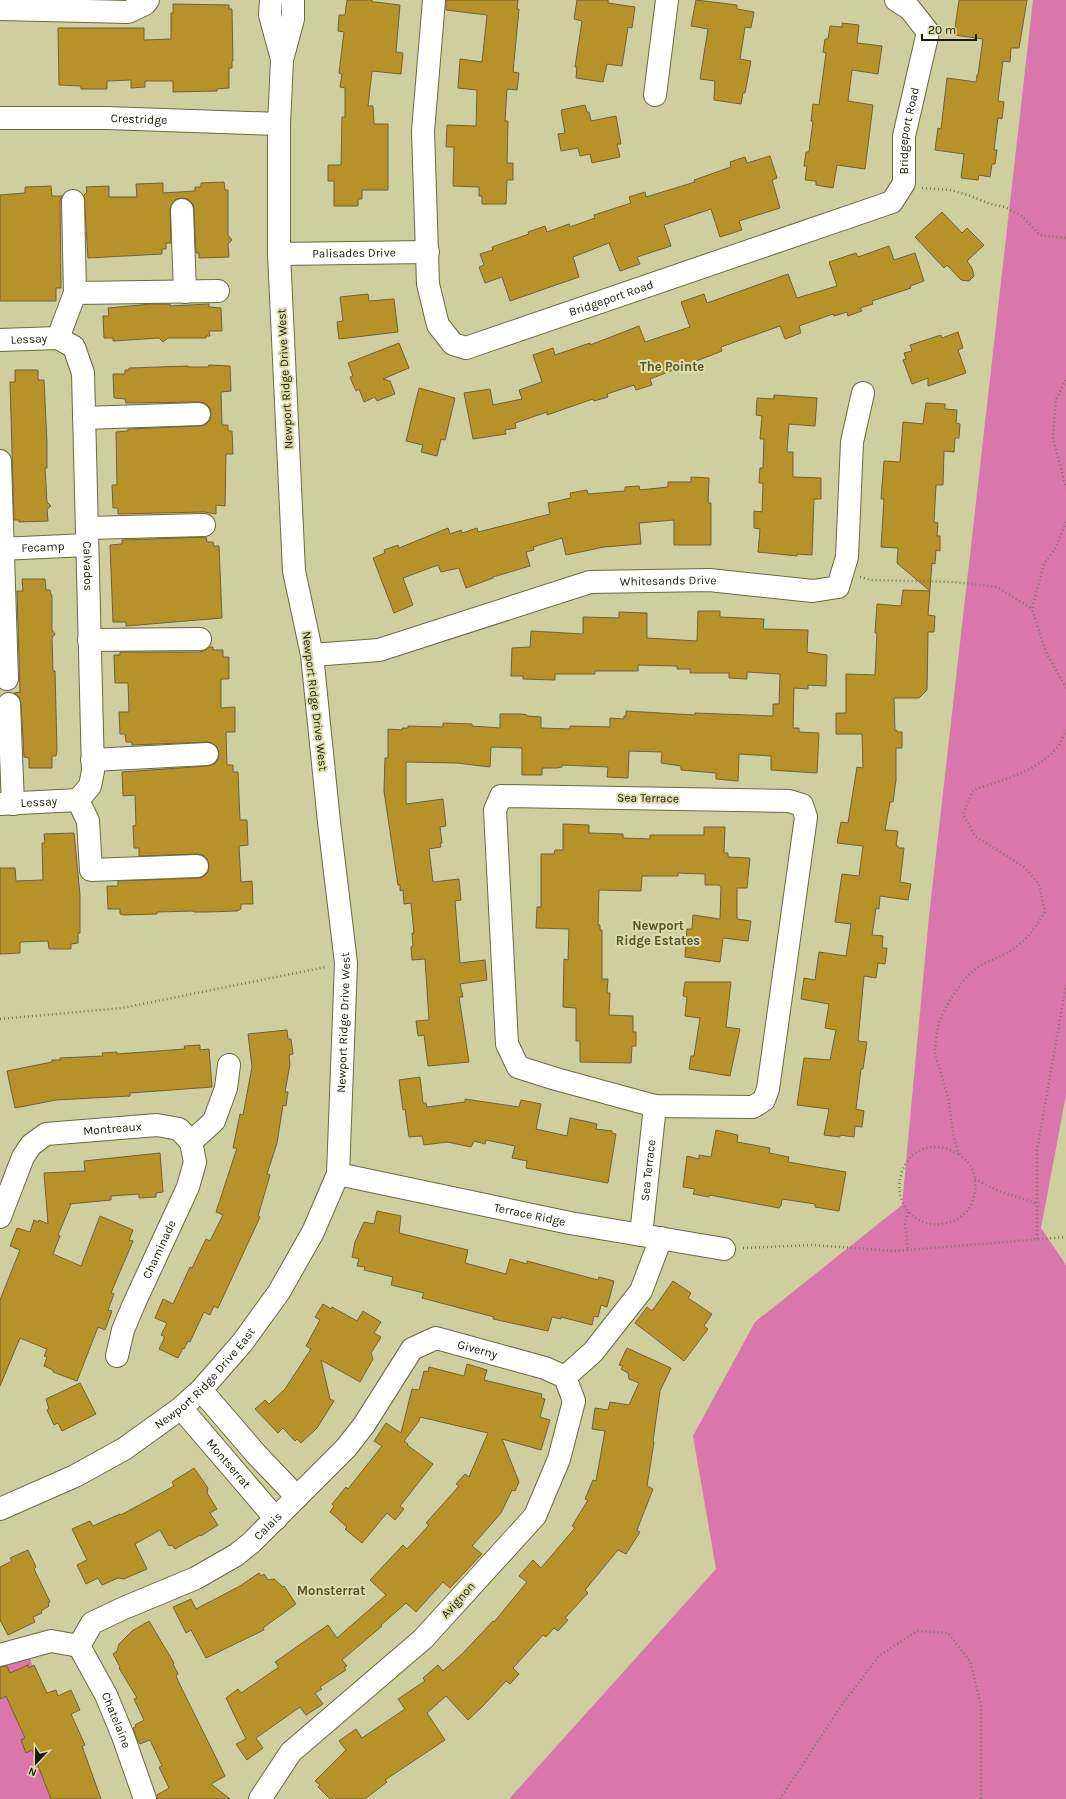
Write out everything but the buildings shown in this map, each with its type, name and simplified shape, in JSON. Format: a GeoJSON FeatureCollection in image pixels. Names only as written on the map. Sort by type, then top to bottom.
{"type":"FeatureCollection","features":[{"type":"Feature","properties":{"kind":"street","name":"Newport Ridge Drive West"},"geometry":{"type":"LineString","coordinates":[[271,0],[270,15],[282,60]]}},
{"type":"Feature","properties":{"kind":"street","name":"Newport Ridge Drive West"},"geometry":{"type":"LineString","coordinates":[[294,0],[293,19],[282,60],[279,124],[279,254],[294,571],[312,655],[329,822],[346,963],[338,1174]]}},
{"type":"Feature","properties":{"kind":"street","name":"Bridgeport Road"},"geometry":{"type":"LineString","coordinates":[[434,0],[423,131],[428,284],[438,325],[453,344],[466,348],[892,202],[904,183],[904,136],[928,32],[910,8],[896,0]]}},
{"type":"Feature","properties":{"kind":"street"},"geometry":{"type":"LineString","coordinates":[[655,95],[667,0]]}},
{"type":"Feature","properties":{"kind":"street"},"geometry":{"type":"LineString","coordinates":[[0,9],[128,12],[147,2]]}},
{"type":"Feature","properties":{"kind":"street","name":"Crestridge"},"geometry":{"type":"LineString","coordinates":[[0,118],[107,118],[279,124]]}},
{"type":"Feature","properties":{"kind":"street"},"geometry":{"type":"LineString","coordinates":[[58,338],[75,294],[73,200]]}},
{"type":"Feature","properties":{"kind":"street"},"geometry":{"type":"LineString","coordinates":[[182,210],[185,292]]}},
{"type":"Feature","properties":{"kind":"street","name":"Palisades Drive"},"geometry":{"type":"LineString","coordinates":[[279,254],[428,252]]}},
{"type":"Feature","properties":{"kind":"street"},"geometry":{"type":"LineString","coordinates":[[75,294],[218,291]]}},
{"type":"Feature","properties":{"kind":"street","name":"Lessay"},"geometry":{"type":"LineString","coordinates":[[0,340],[58,338]]}},
{"type":"Feature","properties":{"kind":"street","name":"Calvados"},"geometry":{"type":"LineString","coordinates":[[58,338],[74,347],[83,373],[93,771],[90,786],[78,800]]}},
{"type":"Feature","properties":{"kind":"street","name":"Whitesands Drive"},"geometry":{"type":"LineString","coordinates":[[312,655],[379,650],[590,582],[709,580],[813,591],[838,587],[847,557],[852,442],[863,394]]}},
{"type":"Feature","properties":{"kind":"street"},"geometry":{"type":"LineString","coordinates":[[84,418],[199,414]]}},
{"type":"Feature","properties":{"kind":"street"},"geometry":{"type":"LineString","coordinates":[[0,461],[1,549],[7,679]]}},
{"type":"Feature","properties":{"kind":"street","name":"Fecamp"},"geometry":{"type":"LineString","coordinates":[[1,549],[87,536],[204,525]]}},
{"type":"Feature","properties":{"kind":"street"},"geometry":{"type":"LineString","coordinates":[[89,640],[200,639]]}},
{"type":"Feature","properties":{"kind":"street"},"geometry":{"type":"LineString","coordinates":[[6,804],[9,704]]}},
{"type":"Feature","properties":{"kind":"street"},"geometry":{"type":"LineString","coordinates":[[92,760],[207,754]]}},
{"type":"Feature","properties":{"kind":"street","name":"Sea Terrace"},"geometry":{"type":"LineString","coordinates":[[501,796],[789,801],[802,805],[806,817],[768,1089],[764,1100],[753,1107],[655,1106],[518,1067],[507,1044],[495,810],[501,796]]}},
{"type":"Feature","properties":{"kind":"street"},"geometry":{"type":"LineString","coordinates":[[78,800],[88,821],[91,870],[197,866]]}},
{"type":"Feature","properties":{"kind":"street","name":"Lessay"},"geometry":{"type":"LineString","coordinates":[[6,804],[78,800]]}},
{"type":"Feature","properties":{"kind":"street"},"geometry":{"type":"LineString","coordinates":[[191,1142],[214,1121],[226,1088],[229,1065]]}},
{"type":"Feature","properties":{"kind":"street","name":"Sea Terrace"},"geometry":{"type":"LineString","coordinates":[[565,1377],[593,1352],[641,1290],[651,1237],[655,1106]]}},
{"type":"Feature","properties":{"kind":"street","name":"Montreaux"},"geometry":{"type":"LineString","coordinates":[[0,1217],[23,1157],[31,1144],[46,1134],[157,1125],[179,1130],[191,1142]]}},
{"type":"Feature","properties":{"kind":"street","name":"Chaminade"},"geometry":{"type":"LineString","coordinates":[[117,1356],[123,1330],[133,1306],[188,1187],[195,1162],[191,1142]]}},
{"type":"Feature","properties":{"kind":"street","name":"Terrace Ridge"},"geometry":{"type":"LineString","coordinates":[[338,1174],[570,1223],[724,1249]]}},
{"type":"Feature","properties":{"kind":"street","name":"Newport Ridge Drive East"},"geometry":{"type":"LineString","coordinates":[[0,1509],[75,1476],[100,1463],[148,1433],[181,1408],[201,1390],[242,1343],[279,1292],[313,1232],[338,1174]]}},
{"type":"Feature","properties":{"kind":"street","name":"Giverny"},"geometry":{"type":"LineString","coordinates":[[412,1349],[436,1338],[545,1368],[565,1377]]}},
{"type":"Feature","properties":{"kind":"street","name":"Calais"},"geometry":{"type":"LineString","coordinates":[[79,1646],[92,1623],[196,1578],[236,1555],[276,1519],[346,1448],[364,1424],[412,1349]]}},
{"type":"Feature","properties":{"kind":"street","name":"Avignon"},"geometry":{"type":"LineString","coordinates":[[260,1799],[291,1752],[423,1639],[535,1516],[560,1459],[574,1401],[565,1377]]}},
{"type":"Feature","properties":{"kind":"street"},"geometry":{"type":"LineString","coordinates":[[201,1390],[256,1454],[297,1497]]}},
{"type":"Feature","properties":{"kind":"street","name":"Montserrat"},"geometry":{"type":"LineString","coordinates":[[181,1408],[276,1519]]}},
{"type":"Feature","properties":{"kind":"street"},"geometry":{"type":"LineString","coordinates":[[237,1472],[256,1454]]}},
{"type":"Feature","properties":{"kind":"street"},"geometry":{"type":"LineString","coordinates":[[0,1655],[52,1641],[79,1646]]}},
{"type":"Feature","properties":{"kind":"street","name":"Chatelaine"},"geometry":{"type":"LineString","coordinates":[[79,1646],[106,1695],[145,1799]]}},
{"type":"Feature","properties":{"kind":"path"},"geometry":{"type":"LineString","coordinates":[[904,183],[925,189],[951,190],[990,204],[1005,207],[1022,216],[1040,235],[1066,238]]}},
{"type":"Feature","properties":{"kind":"path"},"geometry":{"type":"LineString","coordinates":[[1066,380],[1056,398],[1053,438],[1066,488]]}},
{"type":"Feature","properties":{"kind":"path"},"geometry":{"type":"LineString","coordinates":[[1066,522],[1056,547],[1044,564],[1032,609],[1046,652],[1066,688]]}},
{"type":"Feature","properties":{"kind":"path"},"geometry":{"type":"LineString","coordinates":[[842,573],[871,580],[954,582],[997,586],[1032,609]]}},
{"type":"Feature","properties":{"kind":"path"},"geometry":{"type":"LineString","coordinates":[[958,1154],[953,1138],[948,1098],[934,1052],[939,1022],[958,988],[975,969],[1010,952],[1031,934],[1044,912],[1038,884],[1024,867],[975,836],[963,814],[973,790],[1006,779],[1037,765],[1060,744],[1066,730]]}},
{"type":"Feature","properties":{"kind":"path"},"geometry":{"type":"LineString","coordinates":[[0,1019],[122,1008],[346,963]]}},
{"type":"Feature","properties":{"kind":"path"},"geometry":{"type":"LineString","coordinates":[[1038,1239],[1037,1150],[1066,986]]}},
{"type":"Feature","properties":{"kind":"path"},"geometry":{"type":"LineString","coordinates":[[928,1148],[944,1148],[958,1154],[969,1165],[976,1179],[975,1196],[968,1211],[954,1221],[938,1225],[922,1222],[908,1212],[900,1198],[898,1182],[903,1167],[914,1155],[928,1148]]}},
{"type":"Feature","properties":{"kind":"path"},"geometry":{"type":"LineString","coordinates":[[976,1179],[999,1191],[1038,1204]]}},
{"type":"Feature","properties":{"kind":"path"},"geometry":{"type":"LineString","coordinates":[[908,1212],[905,1223],[908,1250]]}},
{"type":"Feature","properties":{"kind":"path"},"geometry":{"type":"LineString","coordinates":[[724,1249],[811,1245],[896,1251],[1066,1237]]}},
{"type":"Feature","properties":{"kind":"path"},"geometry":{"type":"LineString","coordinates":[[780,1799],[842,1706],[879,1656],[917,1631],[948,1632],[970,1662],[981,1706],[981,1799]]}},
{"type":"Feature","properties":{"kind":"shaded area"},"geometry":{"type":"Polygon","coordinates":[[[1033,0],[1066,0],[1066,1095],[1041,1228],[1066,1265],[1066,1799],[509,1799],[716,1569],[693,1436],[755,1322],[902,1205],[929,916],[1033,0]]]}},
{"type":"Feature","properties":{"kind":"shaded area"},"geometry":{"type":"Polygon","coordinates":[[[0,1651],[30,1656],[62,1799],[0,1799],[0,1651]]]}},
{"type":"Feature","properties":{"kind":"district","name":"The Pointe"},"geometry":{"type":"Point","coordinates":[672,366]}},
{"type":"Feature","properties":{"kind":"district","name":"Newport Ridge Estates"},"geometry":{"type":"Point","coordinates":[658,932]}},
{"type":"Feature","properties":{"kind":"district","name":"Monsterrat"},"geometry":{"type":"Point","coordinates":[331,1590]}}]}
